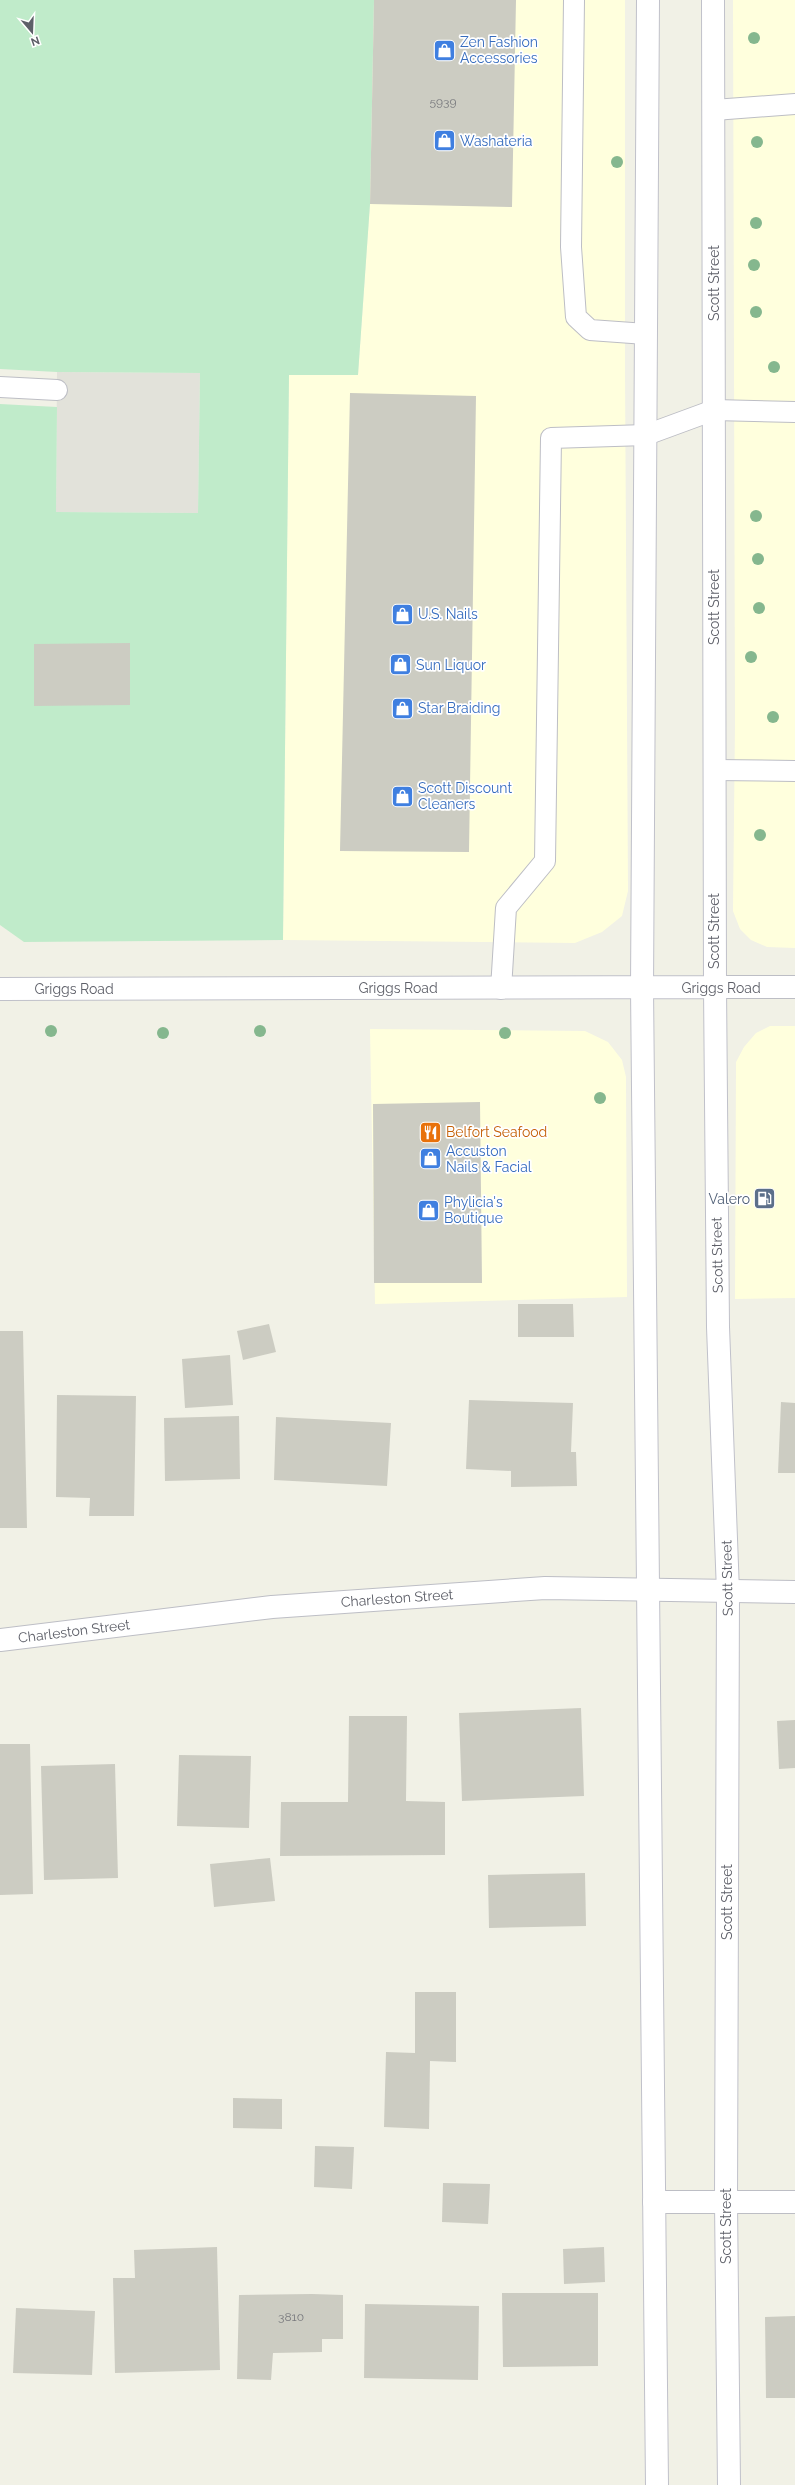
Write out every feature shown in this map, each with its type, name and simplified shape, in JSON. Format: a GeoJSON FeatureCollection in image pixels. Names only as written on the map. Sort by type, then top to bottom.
{"type":"FeatureCollection","features":[{"type":"Feature","properties":{"kind":"main road"},"geometry":{"type":"LineString","coordinates":[[648,0],[642,988],[657,2485]]}},
{"type":"Feature","properties":{"kind":"main road","name":"Scott Street"},"geometry":{"type":"LineString","coordinates":[[713,0],[714,988],[718,1327],[728,1592],[726,2202],[729,2485]]}},
{"type":"Feature","properties":{"kind":"main road","name":"Griggs Road"},"geometry":{"type":"LineString","coordinates":[[0,989],[795,988]]}},
{"type":"Feature","properties":{"kind":"main road","name":"Charleston Street"},"geometry":{"type":"LineString","coordinates":[[0,1640],[272,1607],[545,1588],[795,1592]]}},
{"type":"Feature","properties":{"kind":"main road"},"geometry":{"type":"LineString","coordinates":[[654,2202],[795,2202]]}},
{"type":"Feature","properties":{"kind":"lane"},"geometry":{"type":"LineString","coordinates":[[574,0],[571,247],[576,318],[590,330],[646,334]]}},
{"type":"Feature","properties":{"kind":"lane"},"geometry":{"type":"LineString","coordinates":[[714,110],[795,104]]}},
{"type":"Feature","properties":{"kind":"lane"},"geometry":{"type":"LineString","coordinates":[[0,387],[57,390]]}},
{"type":"Feature","properties":{"kind":"lane"},"geometry":{"type":"LineString","coordinates":[[501,989],[506,908],[545,861],[551,438],[646,435],[714,410],[795,412]]}},
{"type":"Feature","properties":{"kind":"lane"},"geometry":{"type":"LineString","coordinates":[[714,770],[795,771]]}},
{"type":"Feature","properties":{"kind":"shaded area"},"geometry":{"type":"Polygon","coordinates":[[[0,0],[374,0],[370,204],[358,375],[289,375],[283,940],[24,942],[0,925],[0,404],[57,407],[56,512],[198,513],[200,373],[57,372],[0,369],[0,0]]]}},
{"type":"Feature","properties":{"kind":"shaded area"},"geometry":{"type":"Polygon","coordinates":[[[374,0],[625,0],[625,370],[628,891],[622,916],[602,932],[575,943],[283,940],[289,375],[358,375],[370,204],[374,0]]]}},
{"type":"Feature","properties":{"kind":"shaded area"},"geometry":{"type":"Polygon","coordinates":[[[733,0],[795,0],[795,948],[767,947],[751,940],[740,929],[733,911],[735,723],[733,0]]]}},
{"type":"Feature","properties":{"kind":"shaded area"},"geometry":{"type":"Polygon","coordinates":[[[57,372],[200,373],[198,513],[56,512],[57,372]]]}},
{"type":"Feature","properties":{"kind":"shaded area","name":"Valero"},"geometry":{"type":"Polygon","coordinates":[[[770,1026],[795,1026],[795,1298],[735,1299],[736,1062],[744,1047],[756,1033],[770,1026]]]}},
{"type":"Feature","properties":{"kind":"shaded area"},"geometry":{"type":"Polygon","coordinates":[[[370,1029],[585,1031],[608,1042],[622,1060],[626,1077],[627,1297],[375,1304],[370,1029]]]}},
{"type":"Feature","properties":{"kind":"building"},"geometry":{"type":"Polygon","coordinates":[[[374,0],[516,0],[512,207],[370,204],[374,0]]]}},
{"type":"Feature","properties":{"kind":"building"},"geometry":{"type":"Polygon","coordinates":[[[350,393],[476,396],[469,852],[340,851],[350,393]]]}},
{"type":"Feature","properties":{"kind":"building"},"geometry":{"type":"Polygon","coordinates":[[[130,643],[130,705],[34,706],[34,644],[130,643]]]}},
{"type":"Feature","properties":{"kind":"building"},"geometry":{"type":"Polygon","coordinates":[[[480,1102],[482,1283],[374,1283],[373,1104],[480,1102]]]}},
{"type":"Feature","properties":{"kind":"building"},"geometry":{"type":"Polygon","coordinates":[[[518,1304],[573,1304],[574,1337],[518,1337],[518,1304]]]}},
{"type":"Feature","properties":{"kind":"building"},"geometry":{"type":"Polygon","coordinates":[[[269,1324],[276,1352],[243,1360],[237,1331],[269,1324]]]}},
{"type":"Feature","properties":{"kind":"building"},"geometry":{"type":"Polygon","coordinates":[[[0,1331],[23,1331],[27,1528],[0,1528],[0,1331]]]}},
{"type":"Feature","properties":{"kind":"building"},"geometry":{"type":"Polygon","coordinates":[[[230,1355],[233,1405],[185,1408],[182,1359],[230,1355]]]}},
{"type":"Feature","properties":{"kind":"building"},"geometry":{"type":"Polygon","coordinates":[[[57,1395],[136,1396],[134,1516],[89,1516],[90,1498],[56,1497],[57,1395]]]}},
{"type":"Feature","properties":{"kind":"building"},"geometry":{"type":"Polygon","coordinates":[[[469,1400],[573,1403],[571,1452],[576,1452],[577,1486],[511,1487],[511,1471],[466,1469],[469,1400]]]}},
{"type":"Feature","properties":{"kind":"building"},"geometry":{"type":"Polygon","coordinates":[[[781,1402],[795,1403],[795,1473],[778,1473],[781,1402]]]}},
{"type":"Feature","properties":{"kind":"building"},"geometry":{"type":"Polygon","coordinates":[[[239,1416],[240,1479],[165,1481],[164,1418],[239,1416]]]}},
{"type":"Feature","properties":{"kind":"building"},"geometry":{"type":"Polygon","coordinates":[[[276,1417],[391,1423],[387,1486],[274,1480],[276,1417]]]}},
{"type":"Feature","properties":{"kind":"building"},"geometry":{"type":"Polygon","coordinates":[[[581,1708],[584,1796],[462,1801],[459,1713],[581,1708]]]}},
{"type":"Feature","properties":{"kind":"building"},"geometry":{"type":"Polygon","coordinates":[[[349,1716],[407,1716],[406,1801],[445,1802],[445,1855],[280,1856],[281,1802],[348,1802],[349,1716]]]}},
{"type":"Feature","properties":{"kind":"building"},"geometry":{"type":"Polygon","coordinates":[[[795,1720],[795,1768],[779,1769],[777,1721],[795,1720]]]}},
{"type":"Feature","properties":{"kind":"building"},"geometry":{"type":"Polygon","coordinates":[[[0,1744],[30,1744],[33,1894],[0,1895],[0,1744]]]}},
{"type":"Feature","properties":{"kind":"building"},"geometry":{"type":"Polygon","coordinates":[[[179,1755],[251,1756],[249,1828],[177,1826],[179,1755]]]}},
{"type":"Feature","properties":{"kind":"building"},"geometry":{"type":"Polygon","coordinates":[[[115,1764],[118,1878],[44,1880],[41,1766],[115,1764]]]}},
{"type":"Feature","properties":{"kind":"building"},"geometry":{"type":"Polygon","coordinates":[[[270,1858],[275,1901],[214,1907],[210,1864],[270,1858]]]}},
{"type":"Feature","properties":{"kind":"building"},"geometry":{"type":"Polygon","coordinates":[[[585,1873],[586,1926],[489,1928],[488,1875],[585,1873]]]}},
{"type":"Feature","properties":{"kind":"building"},"geometry":{"type":"Polygon","coordinates":[[[415,1992],[456,1992],[456,2062],[430,2061],[429,2129],[384,2127],[386,2052],[415,2053],[415,1992]]]}},
{"type":"Feature","properties":{"kind":"building"},"geometry":{"type":"Polygon","coordinates":[[[233,2098],[282,2099],[282,2129],[233,2128],[233,2098]]]}},
{"type":"Feature","properties":{"kind":"building"},"geometry":{"type":"Polygon","coordinates":[[[315,2146],[354,2147],[352,2189],[314,2187],[315,2146]]]}},
{"type":"Feature","properties":{"kind":"building"},"geometry":{"type":"Polygon","coordinates":[[[443,2183],[490,2184],[488,2224],[442,2222],[443,2183]]]}},
{"type":"Feature","properties":{"kind":"building"},"geometry":{"type":"Polygon","coordinates":[[[217,2247],[220,2370],[115,2373],[113,2278],[135,2278],[134,2250],[217,2247]]]}},
{"type":"Feature","properties":{"kind":"building"},"geometry":{"type":"Polygon","coordinates":[[[604,2247],[605,2282],[564,2284],[563,2249],[604,2247]]]}},
{"type":"Feature","properties":{"kind":"building"},"geometry":{"type":"Polygon","coordinates":[[[502,2293],[598,2293],[598,2366],[503,2367],[502,2293]]]}},
{"type":"Feature","properties":{"kind":"building"},"geometry":{"type":"Polygon","coordinates":[[[239,2295],[343,2295],[343,2339],[322,2339],[322,2352],[273,2353],[271,2380],[237,2379],[239,2295]]]}},
{"type":"Feature","properties":{"kind":"building"},"geometry":{"type":"Polygon","coordinates":[[[365,2304],[479,2306],[478,2380],[364,2378],[365,2304]]]}},
{"type":"Feature","properties":{"kind":"building"},"geometry":{"type":"Polygon","coordinates":[[[16,2308],[95,2311],[92,2375],[13,2373],[16,2308]]]}},
{"type":"Feature","properties":{"kind":"building"},"geometry":{"type":"Polygon","coordinates":[[[795,2316],[795,2398],[766,2398],[765,2317],[795,2316]]]}},
{"type":"Feature","properties":{"kind":"place","name":"Zen Fashion Accessories"},"geometry":{"type":"Point","coordinates":[445,50]}},
{"type":"Feature","properties":{"kind":"place","name":"Washateria"},"geometry":{"type":"Point","coordinates":[444,141]}},
{"type":"Feature","properties":{"kind":"place","name":"U.S. Nails"},"geometry":{"type":"Point","coordinates":[402,614]}},
{"type":"Feature","properties":{"kind":"place","name":"Sun Liquor"},"geometry":{"type":"Point","coordinates":[401,665]}},
{"type":"Feature","properties":{"kind":"place","name":"Star Braiding"},"geometry":{"type":"Point","coordinates":[402,708]}},
{"type":"Feature","properties":{"kind":"place","name":"Scott Discount Cleaners"},"geometry":{"type":"Point","coordinates":[402,796]}},
{"type":"Feature","properties":{"kind":"place","name":"Belfort Seafood"},"geometry":{"type":"Point","coordinates":[431,1132]}},
{"type":"Feature","properties":{"kind":"place","name":"Accuston Nails & Facial"},"geometry":{"type":"Point","coordinates":[430,1159]}},
{"type":"Feature","properties":{"kind":"place","name":"Valero"},"geometry":{"type":"Point","coordinates":[765,1199]}},
{"type":"Feature","properties":{"kind":"place","name":"Phylicia's Boutique"},"geometry":{"type":"Point","coordinates":[429,1210]}}]}
